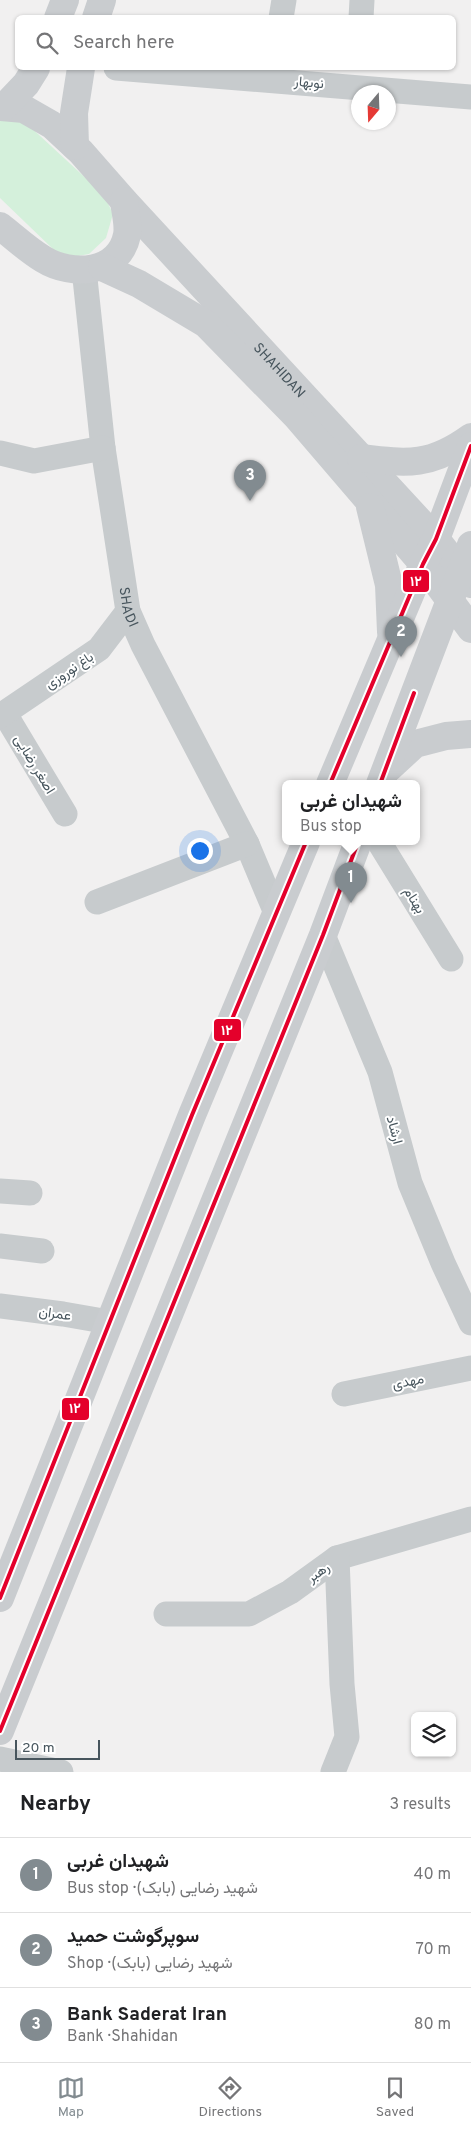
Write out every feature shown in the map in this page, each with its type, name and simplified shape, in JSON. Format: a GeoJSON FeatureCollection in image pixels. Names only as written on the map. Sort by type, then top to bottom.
{"type":"FeatureCollection","features":[{"type":"Feature","properties":{"kind":"main road"},"geometry":{"type":"LineString","coordinates":[[59,15],[65,0]]}},
{"type":"Feature","properties":{"kind":"main road"},"geometry":{"type":"LineString","coordinates":[[97,15],[102,0]]}},
{"type":"Feature","properties":{"kind":"main road"},"geometry":{"type":"LineString","coordinates":[[2,107],[26,84],[35,70]]}},
{"type":"Feature","properties":{"kind":"main road"},"geometry":{"type":"LineString","coordinates":[[75,146],[74,113],[81,70]]}},
{"type":"Feature","properties":{"kind":"main road","name":"SHAHIDAN"},"geometry":{"type":"LineString","coordinates":[[2,107],[24,109],[52,125],[75,146],[436,539],[463,578]]}},
{"type":"Feature","properties":{"kind":"main road"},"geometry":{"type":"LineString","coordinates":[[0,226],[43,260],[69,271],[93,268],[119,255],[128,234],[124,201]]}},
{"type":"Feature","properties":{"kind":"main road","name":"SHAHIDAN"},"geometry":{"type":"LineString","coordinates":[[93,268],[139,284],[206,324],[296,416],[423,564],[463,578]]}},
{"type":"Feature","properties":{"kind":"main road"},"geometry":{"type":"LineString","coordinates":[[361,458],[393,462],[427,461],[452,450],[471,437]]}},
{"type":"Feature","properties":{"kind":"main road"},"geometry":{"type":"LineString","coordinates":[[332,780],[423,564],[436,539],[471,446]]}},
{"type":"Feature","properties":{"kind":"main road"},"geometry":{"type":"LineString","coordinates":[[367,498],[389,585],[391,640]]}},
{"type":"Feature","properties":{"kind":"main road"},"geometry":{"type":"LineString","coordinates":[[382,778],[463,578],[471,545]]}},
{"type":"Feature","properties":{"kind":"main road"},"geometry":{"type":"LineString","coordinates":[[463,578],[471,629]]}},
{"type":"Feature","properties":{"kind":"main road"},"geometry":{"type":"LineString","coordinates":[[382,778],[415,744],[446,736],[471,734]]}},
{"type":"Feature","properties":{"kind":"main road"},"geometry":{"type":"LineString","coordinates":[[0,1598],[192,1115],[305,845]]}},
{"type":"Feature","properties":{"kind":"main road"},"geometry":{"type":"LineString","coordinates":[[0,1731],[323,935],[357,845]]}},
{"type":"Feature","properties":{"kind":"street"},"geometry":{"type":"LineString","coordinates":[[282,15],[284,0]]}},
{"type":"Feature","properties":{"kind":"street"},"geometry":{"type":"LineString","coordinates":[[361,15],[362,0]]}},
{"type":"Feature","properties":{"kind":"street","name":"نوبهار"},"geometry":{"type":"LineString","coordinates":[[178,70],[357,77],[471,97]]}},
{"type":"Feature","properties":{"kind":"street","name":"SHADI"},"geometry":{"type":"LineString","coordinates":[[93,268],[103,448],[128,612],[143,645],[247,844],[276,912]]}},
{"type":"Feature","properties":{"kind":"street"},"geometry":{"type":"LineString","coordinates":[[0,453],[34,461],[103,448]]}},
{"type":"Feature","properties":{"kind":"street","name":"باغ نوروزی"},"geometry":{"type":"LineString","coordinates":[[2,715],[100,649],[128,612]]}},
{"type":"Feature","properties":{"kind":"street","name":"اصغر رضایی"},"geometry":{"type":"LineString","coordinates":[[2,715],[65,814]]}},
{"type":"Feature","properties":{"kind":"street"},"geometry":{"type":"LineString","coordinates":[[97,902],[247,844]]}},
{"type":"Feature","properties":{"kind":"street","name":"بهنام"},"geometry":{"type":"LineString","coordinates":[[381,845],[451,959]]}},
{"type":"Feature","properties":{"kind":"street","name":"ارشاد"},"geometry":{"type":"LineString","coordinates":[[323,935],[380,1072],[410,1182],[443,1263],[471,1323]]}},
{"type":"Feature","properties":{"kind":"street"},"geometry":{"type":"LineString","coordinates":[[0,1191],[30,1193]]}},
{"type":"Feature","properties":{"kind":"street"},"geometry":{"type":"LineString","coordinates":[[0,1246],[42,1251]]}},
{"type":"Feature","properties":{"kind":"street","name":"عمران"},"geometry":{"type":"LineString","coordinates":[[0,1306],[109,1322]]}},
{"type":"Feature","properties":{"kind":"street","name":"مهدی"},"geometry":{"type":"LineString","coordinates":[[344,1394],[471,1368]]}},
{"type":"Feature","properties":{"kind":"street","name":"رهبر"},"geometry":{"type":"LineString","coordinates":[[166,1614],[249,1614],[290,1592],[338,1558],[471,1519]]}},
{"type":"Feature","properties":{"kind":"street"},"geometry":{"type":"LineString","coordinates":[[332,1772],[347,1737],[342,1684],[338,1558]]}},
{"type":"Feature","properties":{"kind":"street"},"geometry":{"type":"LineString","coordinates":[[0,1759],[61,1772]]}},
{"type":"Feature","properties":{"kind":"green space"},"geometry":{"type":"Polygon","coordinates":[[[0,120],[25,122],[104,195],[113,214],[106,238],[89,254],[72,257],[54,250],[0,198],[0,120]]]}},
{"type":"Feature","properties":{"kind":"transit line","name":"۱۲"},"geometry":{"type":"LineString","coordinates":[[332,780],[423,564],[436,539],[471,446]]}},
{"type":"Feature","properties":{"kind":"transit line","name":"۱۲"},"geometry":{"type":"LineString","coordinates":[[381,780],[414,693]]}},
{"type":"Feature","properties":{"kind":"transit line","name":"۱۲"},"geometry":{"type":"LineString","coordinates":[[0,1598],[192,1115],[305,845]]}},
{"type":"Feature","properties":{"kind":"transit line","name":"۱۲"},"geometry":{"type":"LineString","coordinates":[[0,1731],[323,935],[357,845]]}},
{"type":"Feature","properties":{"kind":"place","name":"Bank Saderat Iran"},"geometry":{"type":"Point","coordinates":[250,501]}},
{"type":"Feature","properties":{"kind":"place","name":"سوپرگوشت حمید"},"geometry":{"type":"Point","coordinates":[401,657]}},
{"type":"Feature","properties":{"kind":"place","name":"شهیدان غربی"},"geometry":{"type":"Point","coordinates":[351,903]}}]}
